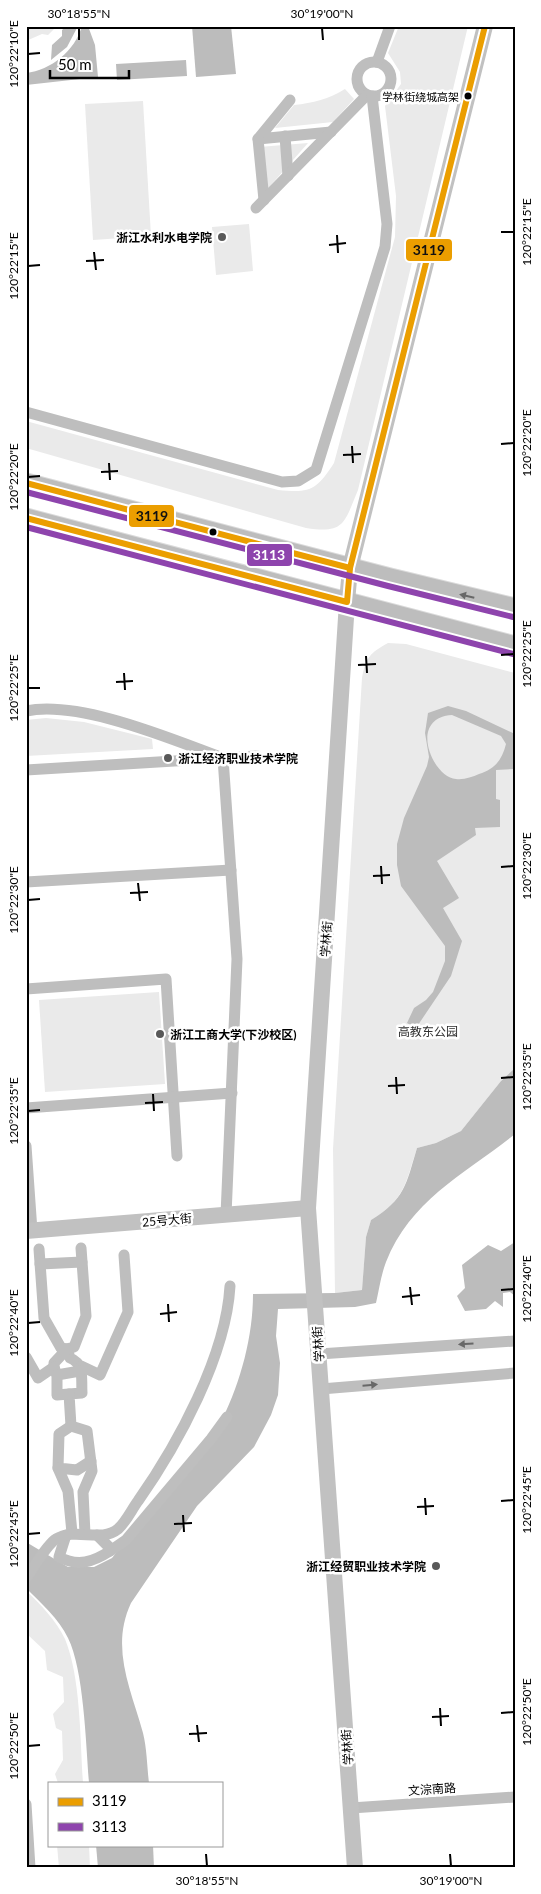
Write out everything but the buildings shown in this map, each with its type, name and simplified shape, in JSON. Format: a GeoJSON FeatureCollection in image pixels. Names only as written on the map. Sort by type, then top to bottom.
{"type":"FeatureCollection","features":[{"type":"Feature","properties":{"kind":"main road","name":"学林街"},"geometry":{"type":"LineString","coordinates":[[355,1868],[308,1208],[347,602],[350,568],[485,26]]}},
{"type":"Feature","properties":{"kind":"main road"},"geometry":{"type":"LineString","coordinates":[[26,483],[350,568],[515,608]]}},
{"type":"Feature","properties":{"kind":"main road"},"geometry":{"type":"LineString","coordinates":[[26,518],[515,646]]}},
{"type":"Feature","properties":{"kind":"main road","name":"25号大街"},"geometry":{"type":"LineString","coordinates":[[29,1231],[308,1208]]}},
{"type":"Feature","properties":{"kind":"street"},"geometry":{"type":"LineString","coordinates":[[377,62],[390,26]]}},
{"type":"Feature","properties":{"kind":"street"},"geometry":{"type":"LineString","coordinates":[[26,412],[282,482],[298,481],[316,470],[385,247],[387,224],[370,96],[359,87],[357,77],[362,67],[377,62],[387,68],[392,79],[388,90],[384,94],[370,96],[331,132],[260,204],[258,139],[290,100]]}},
{"type":"Feature","properties":{"kind":"street"},"geometry":{"type":"LineString","coordinates":[[258,139],[331,132]]}},
{"type":"Feature","properties":{"kind":"street"},"geometry":{"type":"LineString","coordinates":[[285,136],[288,176]]}},
{"type":"Feature","properties":{"kind":"street"},"geometry":{"type":"LineString","coordinates":[[26,711],[62,709],[142,728],[223,758]]}},
{"type":"Feature","properties":{"kind":"street"},"geometry":{"type":"LineString","coordinates":[[26,770],[257,756]]}},
{"type":"Feature","properties":{"kind":"street"},"geometry":{"type":"LineString","coordinates":[[223,758],[237,959],[226,1215]]}},
{"type":"Feature","properties":{"kind":"street"},"geometry":{"type":"LineString","coordinates":[[26,882],[231,870]]}},
{"type":"Feature","properties":{"kind":"street"},"geometry":{"type":"LineString","coordinates":[[26,989],[166,979],[177,1156]]}},
{"type":"Feature","properties":{"kind":"street"},"geometry":{"type":"LineString","coordinates":[[26,1108],[232,1093]]}},
{"type":"Feature","properties":{"kind":"street"},"geometry":{"type":"LineString","coordinates":[[26,1146],[29,1231]]}},
{"type":"Feature","properties":{"kind":"street"},"geometry":{"type":"LineString","coordinates":[[67,1350],[70,1358],[78,1361],[81,1369],[82,1394],[57,1395],[54,1363],[67,1350],[74,1347],[86,1316],[81,1248]]}},
{"type":"Feature","properties":{"kind":"street"},"geometry":{"type":"LineString","coordinates":[[39,1249],[44,1318],[61,1348],[67,1350]]}},
{"type":"Feature","properties":{"kind":"street"},"geometry":{"type":"LineString","coordinates":[[26,1357],[38,1378],[56,1371],[81,1369],[100,1375],[128,1312],[124,1255]]}},
{"type":"Feature","properties":{"kind":"street"},"geometry":{"type":"LineString","coordinates":[[40,1264],[82,1262]]}},
{"type":"Feature","properties":{"kind":"street"},"geometry":{"type":"LineString","coordinates":[[26,1578],[55,1539],[69,1534],[97,1535],[118,1529],[147,1488],[205,1383],[229,1308],[230,1286]]}},
{"type":"Feature","properties":{"kind":"street"},"geometry":{"type":"LineString","coordinates":[[319,1354],[515,1341]]}},
{"type":"Feature","properties":{"kind":"street"},"geometry":{"type":"LineString","coordinates":[[321,1389],[515,1373]]}},
{"type":"Feature","properties":{"kind":"street"},"geometry":{"type":"LineString","coordinates":[[69,1394],[72,1426]]}},
{"type":"Feature","properties":{"kind":"street"},"geometry":{"type":"LineString","coordinates":[[72,1426],[59,1434],[58,1468],[68,1491],[69,1534],[59,1557],[80,1564],[97,1560],[126,1540],[211,1439],[227,1417]]}},
{"type":"Feature","properties":{"kind":"street"},"geometry":{"type":"LineString","coordinates":[[72,1426],[87,1431],[91,1461],[92,1471],[84,1492],[85,1534]]}},
{"type":"Feature","properties":{"kind":"street"},"geometry":{"type":"LineString","coordinates":[[58,1468],[77,1470],[91,1461]]}},
{"type":"Feature","properties":{"kind":"street"},"geometry":{"type":"LineString","coordinates":[[97,1535],[109,1547],[110,1551]]}},
{"type":"Feature","properties":{"kind":"street","name":"文淙南路"},"geometry":{"type":"LineString","coordinates":[[351,1808],[515,1797]]}},
{"type":"Feature","properties":{"kind":"street"},"geometry":{"type":"LineString","coordinates":[[26,1804],[30,1868]]}},
{"type":"Feature","properties":{"kind":"green space"},"geometry":{"type":"Polygon","coordinates":[[[26,26],[54,26],[54,29],[48,35],[42,34],[26,41],[26,26]]]}},
{"type":"Feature","properties":{"kind":"green space"},"geometry":{"type":"Polygon","coordinates":[[[399,26],[468,26],[358,490],[346,518],[341,524],[329,529],[306,528],[26,448],[26,421],[278,490],[298,491],[317,485],[334,463],[395,237],[396,196],[385,106],[401,84],[400,72],[388,53],[399,26]]]}},
{"type":"Feature","properties":{"kind":"green space"},"geometry":{"type":"Polygon","coordinates":[[[345,89],[354,99],[333,122],[275,128],[294,105],[321,100],[345,89]]]}},
{"type":"Feature","properties":{"kind":"green space"},"geometry":{"type":"Polygon","coordinates":[[[143,101],[151,236],[93,240],[85,104],[143,101]]]}},
{"type":"Feature","properties":{"kind":"green space"},"geometry":{"type":"Polygon","coordinates":[[[308,143],[263,194],[259,147],[308,143]]]}},
{"type":"Feature","properties":{"kind":"green space"},"geometry":{"type":"Polygon","coordinates":[[[249,224],[253,271],[216,275],[212,227],[249,224]]]}},
{"type":"Feature","properties":{"kind":"green space","name":"高教东公园"},"geometry":{"type":"Polygon","coordinates":[[[388,643],[406,644],[515,673],[515,1068],[501,1081],[461,1131],[436,1143],[417,1148],[406,1182],[397,1198],[371,1220],[366,1237],[362,1290],[335,1293],[333,1149],[362,678],[367,660],[388,643]]]}},
{"type":"Feature","properties":{"kind":"green space"},"geometry":{"type":"Polygon","coordinates":[[[46,718],[84,722],[152,739],[153,749],[26,756],[26,720],[46,718]]]}},
{"type":"Feature","properties":{"kind":"green space"},"geometry":{"type":"Polygon","coordinates":[[[159,992],[165,1084],[45,1092],[39,1000],[159,992]]]}},
{"type":"Feature","properties":{"kind":"green space"},"geometry":{"type":"Polygon","coordinates":[[[26,1591],[58,1626],[70,1655],[77,1690],[83,1782],[58,1782],[55,1774],[63,1760],[62,1731],[56,1728],[53,1714],[64,1702],[63,1677],[47,1670],[45,1651],[26,1633],[26,1591]]]}},
{"type":"Feature","properties":{"kind":"green space"},"geometry":{"type":"Polygon","coordinates":[[[57,1846],[89,1846],[90,1868],[59,1868],[57,1846]]]}},
{"type":"Feature","properties":{"kind":"shaded area"},"geometry":{"type":"Polygon","coordinates":[[[67,26],[78,26],[67,47],[51,60],[52,45],[62,36],[62,30],[67,26]]]}},
{"type":"Feature","properties":{"kind":"shaded area"},"geometry":{"type":"Polygon","coordinates":[[[82,26],[88,26],[95,45],[98,77],[26,85],[26,73],[44,68],[61,58],[74,43],[82,26]]]}},
{"type":"Feature","properties":{"kind":"shaded area"},"geometry":{"type":"Polygon","coordinates":[[[192,26],[231,26],[236,74],[196,77],[192,26]]]}},
{"type":"Feature","properties":{"kind":"shaded area"},"geometry":{"type":"Polygon","coordinates":[[[186,60],[187,76],[117,80],[116,64],[186,60]]]}},
{"type":"Feature","properties":{"kind":"shaded area"},"geometry":{"type":"Polygon","coordinates":[[[448,706],[466,711],[515,734],[514,769],[496,770],[496,799],[500,800],[500,827],[475,828],[476,835],[437,861],[459,898],[443,908],[462,941],[451,976],[416,1028],[407,1023],[414,1008],[426,1000],[433,992],[445,961],[445,946],[401,886],[397,865],[397,844],[404,818],[427,766],[429,757],[425,733],[428,713],[448,706]],[[452,715],[438,719],[430,726],[427,736],[428,748],[439,769],[447,776],[459,779],[468,778],[494,767],[502,755],[506,744],[501,736],[452,715]]]}},
{"type":"Feature","properties":{"kind":"shaded area"},"geometry":{"type":"Polygon","coordinates":[[[515,1068],[515,1134],[441,1189],[410,1221],[397,1240],[386,1262],[376,1303],[355,1307],[278,1309],[276,1336],[280,1363],[278,1395],[271,1415],[254,1447],[197,1506],[131,1603],[125,1620],[122,1652],[128,1684],[143,1733],[149,1782],[89,1782],[78,1669],[68,1638],[60,1624],[26,1588],[26,1542],[68,1567],[94,1567],[112,1558],[222,1420],[235,1390],[245,1358],[251,1326],[253,1294],[335,1293],[362,1290],[366,1237],[371,1220],[398,1198],[407,1182],[417,1148],[436,1143],[461,1131],[501,1081],[515,1068]]]}},
{"type":"Feature","properties":{"kind":"shaded area"},"geometry":{"type":"Polygon","coordinates":[[[515,1242],[515,1296],[510,1292],[503,1293],[503,1307],[495,1301],[486,1309],[465,1311],[457,1296],[465,1288],[462,1265],[488,1245],[501,1251],[515,1242]]]}},
{"type":"Feature","properties":{"kind":"shaded area"},"geometry":{"type":"Polygon","coordinates":[[[96,1846],[153,1846],[154,1868],[98,1868],[96,1846]]]}},
{"type":"Feature","properties":{"kind":"transit line","name":"3119"},"geometry":{"type":"LineString","coordinates":[[26,518],[347,602],[350,568],[485,26]]}},
{"type":"Feature","properties":{"kind":"transit line","name":"3119"},"geometry":{"type":"LineString","coordinates":[[26,483],[350,568]]}},
{"type":"Feature","properties":{"kind":"transit line","name":"3113"},"geometry":{"type":"LineString","coordinates":[[26,492],[513,617]]}},
{"type":"Feature","properties":{"kind":"transit line","name":"3113"},"geometry":{"type":"LineString","coordinates":[[26,527],[513,654]]}},
{"type":"Feature","properties":{"kind":"place","name":"学林街绕城高架"},"geometry":{"type":"Point","coordinates":[468,96]}},
{"type":"Feature","properties":{"kind":"place","name":"浙江水利水电学院"},"geometry":{"type":"Point","coordinates":[222,237]}},
{"type":"Feature","properties":{"kind":"place","name":"浙江经济职业技术学院"},"geometry":{"type":"Point","coordinates":[168,758]}},
{"type":"Feature","properties":{"kind":"place","name":"浙江工商大学(下沙校区)"},"geometry":{"type":"Point","coordinates":[160,1034]}},
{"type":"Feature","properties":{"kind":"place","name":"浙江经贸职业技术学院"},"geometry":{"type":"Point","coordinates":[436,1566]}}]}
